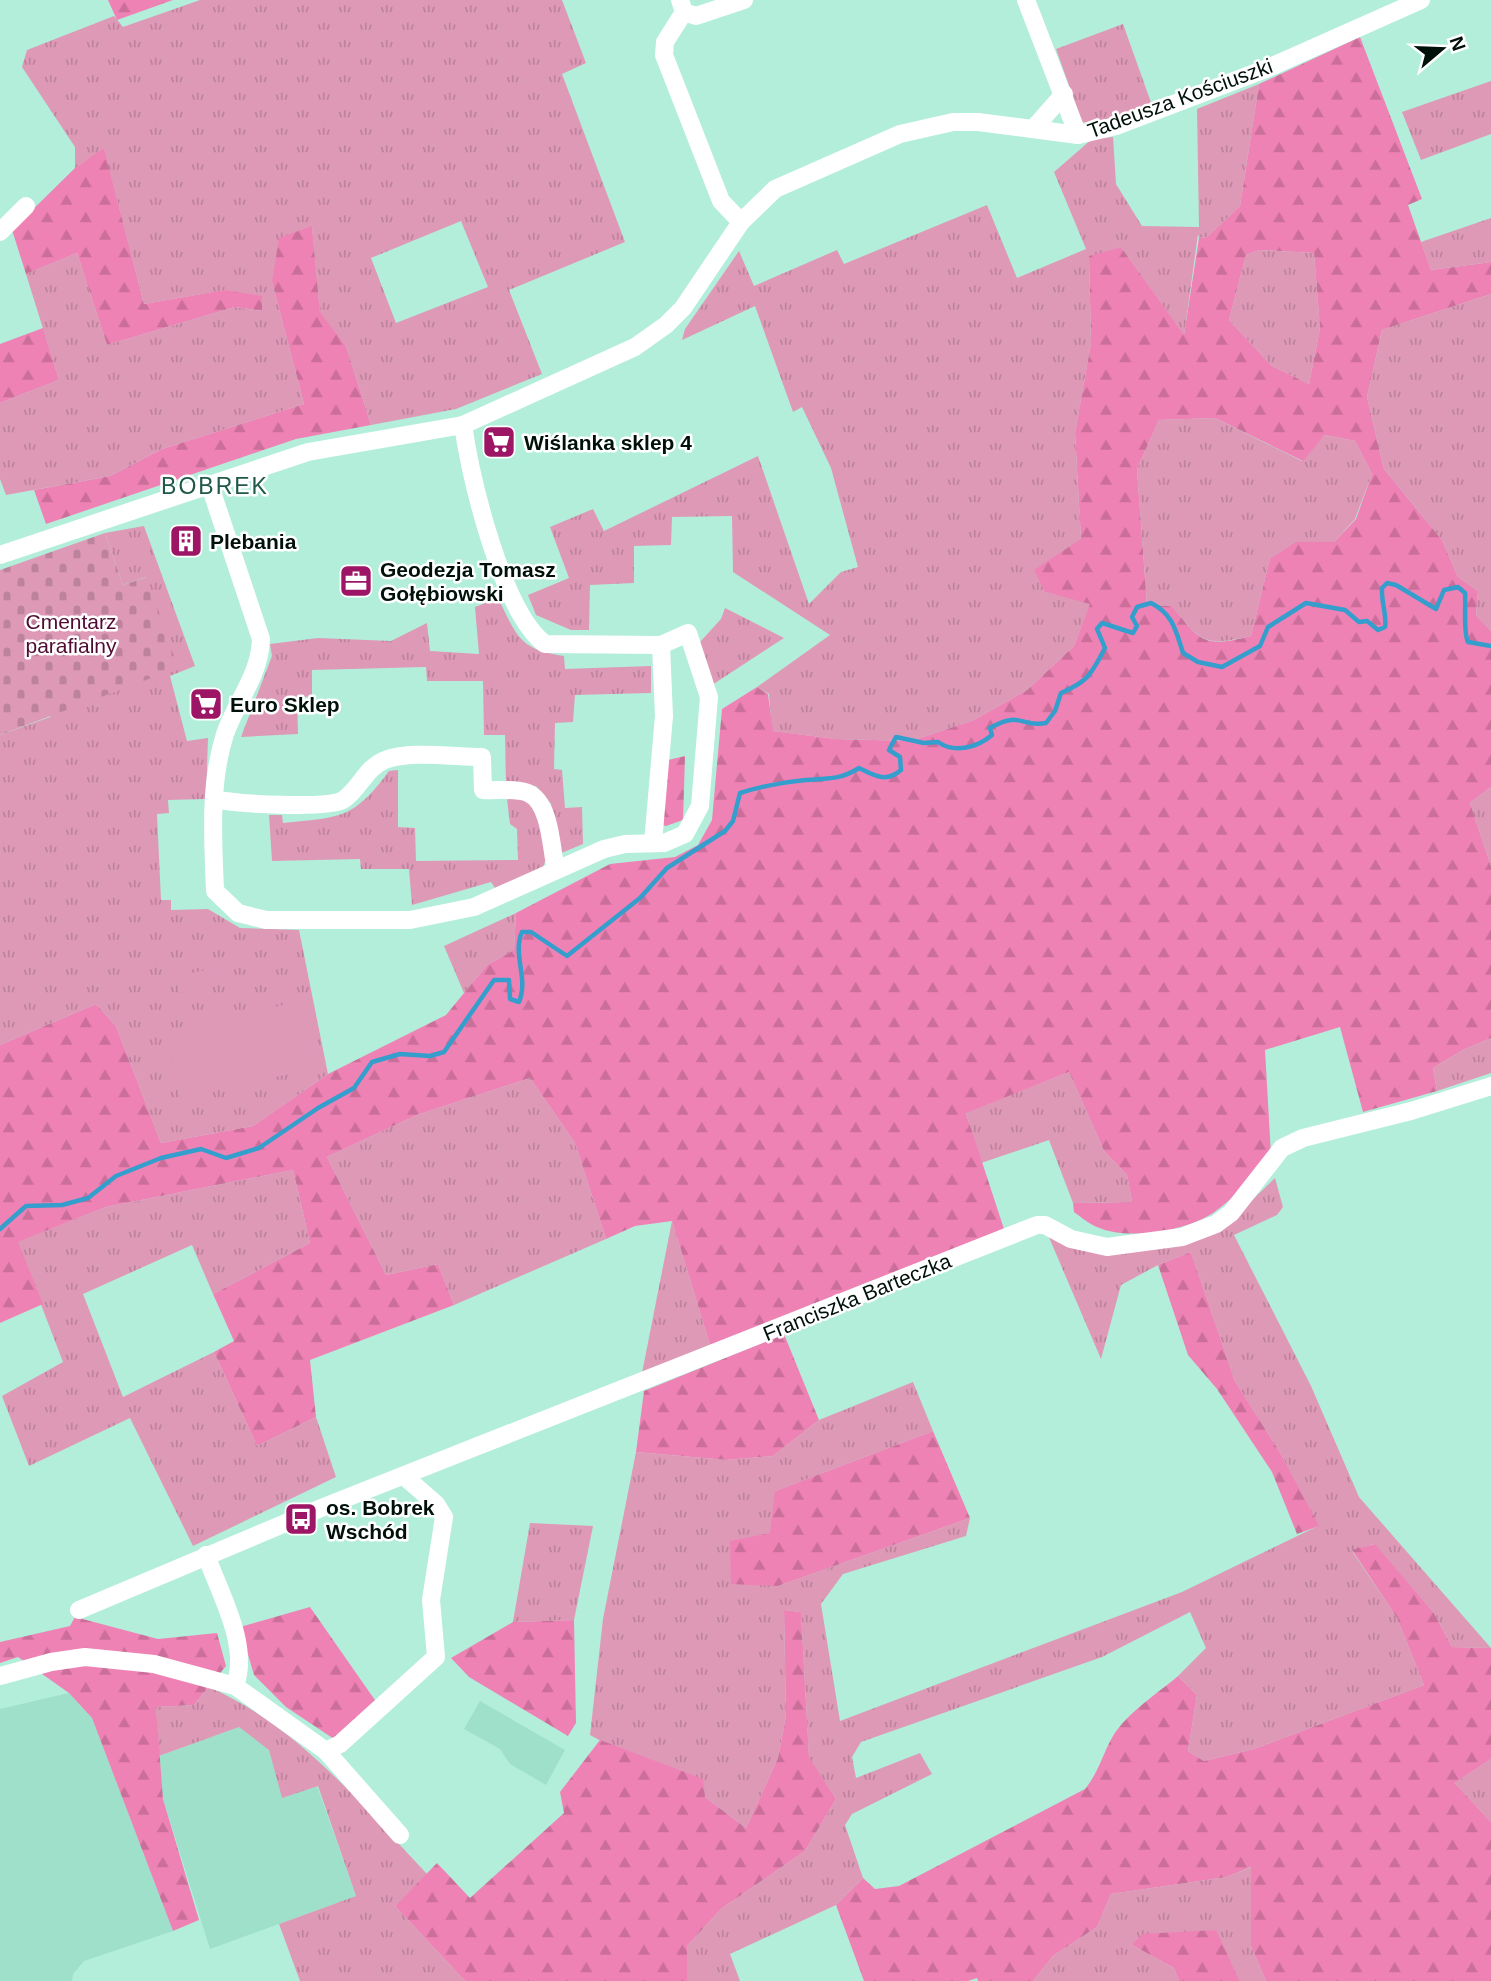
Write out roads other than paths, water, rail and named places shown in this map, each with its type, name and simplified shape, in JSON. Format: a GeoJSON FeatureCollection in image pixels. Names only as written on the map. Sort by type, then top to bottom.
{"type":"FeatureCollection","features":[{"type":"Feature","properties":{"kind":"street"},"geometry":{"type":"LineString","coordinates":[[741,222],[721,201],[664,55],[665,42],[682,6],[696,16],[744,0]]}},
{"type":"Feature","properties":{"kind":"street"},"geometry":{"type":"LineString","coordinates":[[1026,0],[1078,135]]}},
{"type":"Feature","properties":{"kind":"street","name":"Tadeusza Kościuszki"},"geometry":{"type":"LineString","coordinates":[[0,555],[333,445],[463,425],[635,348],[682,308],[741,222],[775,189],[900,134],[953,122],[1078,135],[1116,126],[1196,97],[1420,0]]}},
{"type":"Feature","properties":{"kind":"street"},"geometry":{"type":"LineString","coordinates":[[1033,129],[1064,94]]}},
{"type":"Feature","properties":{"kind":"street"},"geometry":{"type":"LineString","coordinates":[[0,232],[26,206]]}},
{"type":"Feature","properties":{"kind":"street"},"geometry":{"type":"LineString","coordinates":[[210,486],[261,639],[260,660],[225,736],[215,799],[215,891],[238,913],[266,920],[410,920],[474,907],[604,849],[653,844],[685,834],[700,806],[709,697],[688,633],[661,645],[545,644],[532,635],[517,614],[481,509],[470,474],[463,425]]}},
{"type":"Feature","properties":{"kind":"street"},"geometry":{"type":"LineString","coordinates":[[653,844],[664,716],[661,645]]}},
{"type":"Feature","properties":{"kind":"street"},"geometry":{"type":"LineString","coordinates":[[215,799],[239,805],[340,802],[355,791],[369,770],[386,760],[401,756],[482,757],[483,790],[526,792],[537,799],[543,808],[556,870]]}},
{"type":"Feature","properties":{"kind":"street","name":"Franciszka Barteczka"},"geometry":{"type":"LineString","coordinates":[[79,1610],[206,1555],[1037,1225],[1045,1225],[1071,1239],[1107,1247],[1182,1237],[1216,1224],[1231,1213],[1282,1148],[1303,1138],[1412,1111],[1491,1086]]}},
{"type":"Feature","properties":{"kind":"street"},"geometry":{"type":"LineString","coordinates":[[326,1751],[340,1744],[436,1657],[431,1600],[444,1517],[436,1504],[405,1477]]}},
{"type":"Feature","properties":{"kind":"street"},"geometry":{"type":"LineString","coordinates":[[206,1555],[240,1651],[241,1670],[235,1686]]}},
{"type":"Feature","properties":{"kind":"street"},"geometry":{"type":"LineString","coordinates":[[0,1676],[51,1662],[85,1657],[154,1664],[235,1686],[326,1751],[400,1835]]}},
{"type":"Feature","properties":{"kind":"waterway"},"geometry":{"type":"LineString","coordinates":[[0,1229],[26,1206],[62,1205],[88,1198],[116,1176],[161,1158],[201,1149],[226,1158],[259,1148],[318,1108],[354,1088],[372,1062],[400,1054],[430,1056],[444,1052],[494,980],[509,980],[510,999],[519,1002],[522,993],[519,949],[522,932],[531,932],[567,956],[640,898],[667,868],[725,831],[733,821],[740,793],[781,783],[840,777],[859,768],[875,776],[896,774],[901,770],[900,757],[889,750],[896,737],[924,743],[938,742],[952,748],[966,748],[992,735],[990,728],[1009,720],[1046,723],[1055,711],[1061,693],[1084,680],[1105,648],[1097,629],[1102,623],[1133,633],[1137,626],[1132,617],[1137,607],[1151,603],[1158,607],[1173,624],[1183,653],[1198,662],[1222,667],[1260,646],[1268,627],[1306,603],[1345,610],[1359,622],[1367,621],[1378,630],[1385,627],[1382,588],[1387,583],[1396,585],[1436,609],[1444,590],[1458,587],[1465,593],[1468,642],[1491,646]]}},
{"type":"Feature","properties":{"kind":"place","name":"Wiślanka sklep 4"},"geometry":{"type":"Point","coordinates":[499,442]}},
{"type":"Feature","properties":{"kind":"place","name":"Plebania"},"geometry":{"type":"Point","coordinates":[186,541]}},
{"type":"Feature","properties":{"kind":"place","name":"Geodezja Tomasz Gołębiowski"},"geometry":{"type":"Point","coordinates":[356,581]}},
{"type":"Feature","properties":{"kind":"place","name":"Euro Sklep"},"geometry":{"type":"Point","coordinates":[206,704]}},
{"type":"Feature","properties":{"kind":"place","name":"os. Bobrek Wschód"},"geometry":{"type":"Point","coordinates":[301,1519]}},
{"type":"Feature","properties":{"kind":"district","name":"BOBREK"},"geometry":{"type":"Point","coordinates":[215,486]}},
{"type":"Feature","properties":{"kind":"park label","name":"Cmentarz parafialny"},"geometry":{"type":"Point","coordinates":[71,633]}}]}
